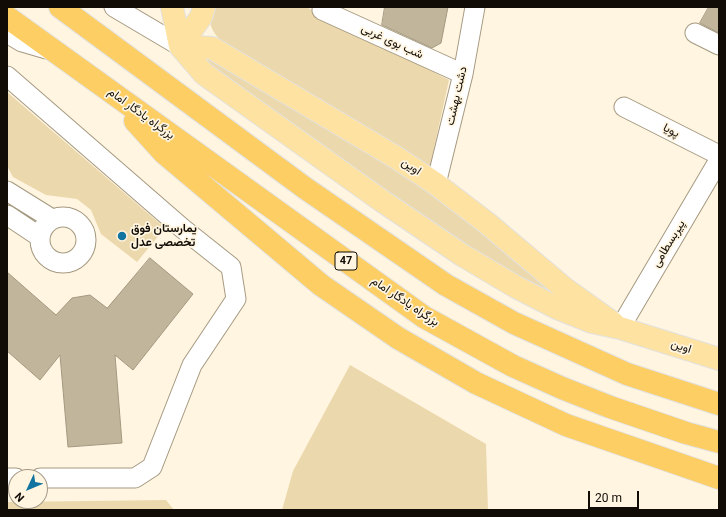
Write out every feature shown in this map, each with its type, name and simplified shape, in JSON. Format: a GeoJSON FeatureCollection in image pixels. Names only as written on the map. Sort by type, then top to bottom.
{"type":"FeatureCollection","features":[{"type":"Feature","properties":{"kind":"highway"},"geometry":{"type":"LineString","coordinates":[[60,7],[306,188],[446,285],[514,323],[627,374],[719,404]]}},
{"type":"Feature","properties":{"kind":"highway","name":"بزرگراه یادگار امام"},"geometry":{"type":"LineString","coordinates":[[7,17],[424,317],[513,366],[562,388],[610,407],[686,433],[719,442]]}},
{"type":"Feature","properties":{"kind":"highway"},"geometry":{"type":"LineString","coordinates":[[105,88],[164,153],[220,202],[321,285],[398,338],[476,383],[566,425],[719,478]]}},
{"type":"Feature","properties":{"kind":"main road"},"geometry":{"type":"LineString","coordinates":[[172,7],[180,46]]}},
{"type":"Feature","properties":{"kind":"main road"},"geometry":{"type":"LineString","coordinates":[[180,46],[201,17],[204,7]]}},
{"type":"Feature","properties":{"kind":"main road","name":"اوین"},"geometry":{"type":"LineString","coordinates":[[180,46],[212,48],[398,158],[436,184],[486,223],[564,288],[620,328]]}},
{"type":"Feature","properties":{"kind":"main road","name":"اوین"},"geometry":{"type":"LineString","coordinates":[[180,46],[204,74],[382,201],[462,255],[516,287],[557,308],[592,322],[620,328],[719,359]]}},
{"type":"Feature","properties":{"kind":"street","name":"اوین"},"geometry":{"type":"LineString","coordinates":[[114,7],[180,46]]}},
{"type":"Feature","properties":{"kind":"street","name":"دشت بهشت"},"geometry":{"type":"LineString","coordinates":[[436,184],[463,74],[475,7]]}},
{"type":"Feature","properties":{"kind":"street","name":"شب بوی غربی"},"geometry":{"type":"LineString","coordinates":[[322,10],[463,74]]}},
{"type":"Feature","properties":{"kind":"street"},"geometry":{"type":"LineString","coordinates":[[695,33],[719,45]]}},
{"type":"Feature","properties":{"kind":"street"},"geometry":{"type":"LineString","coordinates":[[7,34],[22,42],[56,52]]}},
{"type":"Feature","properties":{"kind":"street"},"geometry":{"type":"LineString","coordinates":[[7,76],[182,228],[231,267],[236,299],[192,365],[152,468],[135,478],[48,478]]}},
{"type":"Feature","properties":{"kind":"street","name":"پویا"},"geometry":{"type":"LineString","coordinates":[[624,107],[719,155]]}},
{"type":"Feature","properties":{"kind":"street","name":"پیربسطامی"},"geometry":{"type":"LineString","coordinates":[[620,328],[719,160]]}},
{"type":"Feature","properties":{"kind":"street"},"geometry":{"type":"LineString","coordinates":[[7,191],[52,219]]}},
{"type":"Feature","properties":{"kind":"street"},"geometry":{"type":"LineString","coordinates":[[7,215],[40,237]]}},
{"type":"Feature","properties":{"kind":"street"},"geometry":{"type":"LineString","coordinates":[[66,217],[79,223],[86,236],[84,251],[79,257],[72,261],[56,262],[43,252],[40,237],[46,224],[52,219],[66,217]]}},
{"type":"Feature","properties":{"kind":"shaded area"},"geometry":{"type":"Polygon","coordinates":[[[212,7],[306,7],[449,80],[430,166],[222,42],[215,34],[211,26],[210,17],[212,7]]]}},
{"type":"Feature","properties":{"kind":"shaded area"},"geometry":{"type":"Polygon","coordinates":[[[206,57],[405,176],[595,315],[543,292],[443,233],[213,68],[206,60],[206,57]]]}},
{"type":"Feature","properties":{"kind":"shaded area"},"geometry":{"type":"Polygon","coordinates":[[[7,92],[165,228],[137,262],[101,234],[91,210],[77,199],[46,195],[13,177],[7,166],[7,92]]]}},
{"type":"Feature","properties":{"kind":"shaded area"},"geometry":{"type":"Polygon","coordinates":[[[350,365],[486,444],[488,510],[282,510],[293,471],[350,365]]]}},
{"type":"Feature","properties":{"kind":"shaded area"},"geometry":{"type":"Polygon","coordinates":[[[166,500],[174,510],[7,510],[7,502],[8,509],[48,509],[48,501],[166,500]]]}},
{"type":"Feature","properties":{"kind":"building"},"geometry":{"type":"Polygon","coordinates":[[[385,7],[448,7],[441,43],[432,48],[382,25],[385,7]]]}},
{"type":"Feature","properties":{"kind":"building"},"geometry":{"type":"Polygon","coordinates":[[[709,7],[719,7],[719,33],[700,23],[709,7]]]}},
{"type":"Feature","properties":{"kind":"building"},"geometry":{"type":"Polygon","coordinates":[[[150,258],[193,294],[133,370],[115,355],[122,443],[68,447],[60,355],[40,380],[7,351],[7,272],[56,315],[72,298],[90,295],[107,308],[150,258]]]}},
{"type":"Feature","properties":{"kind":"place","name":"یمارستان فوق تخصصی عدل"},"geometry":{"type":"Point","coordinates":[122,236]}}]}
